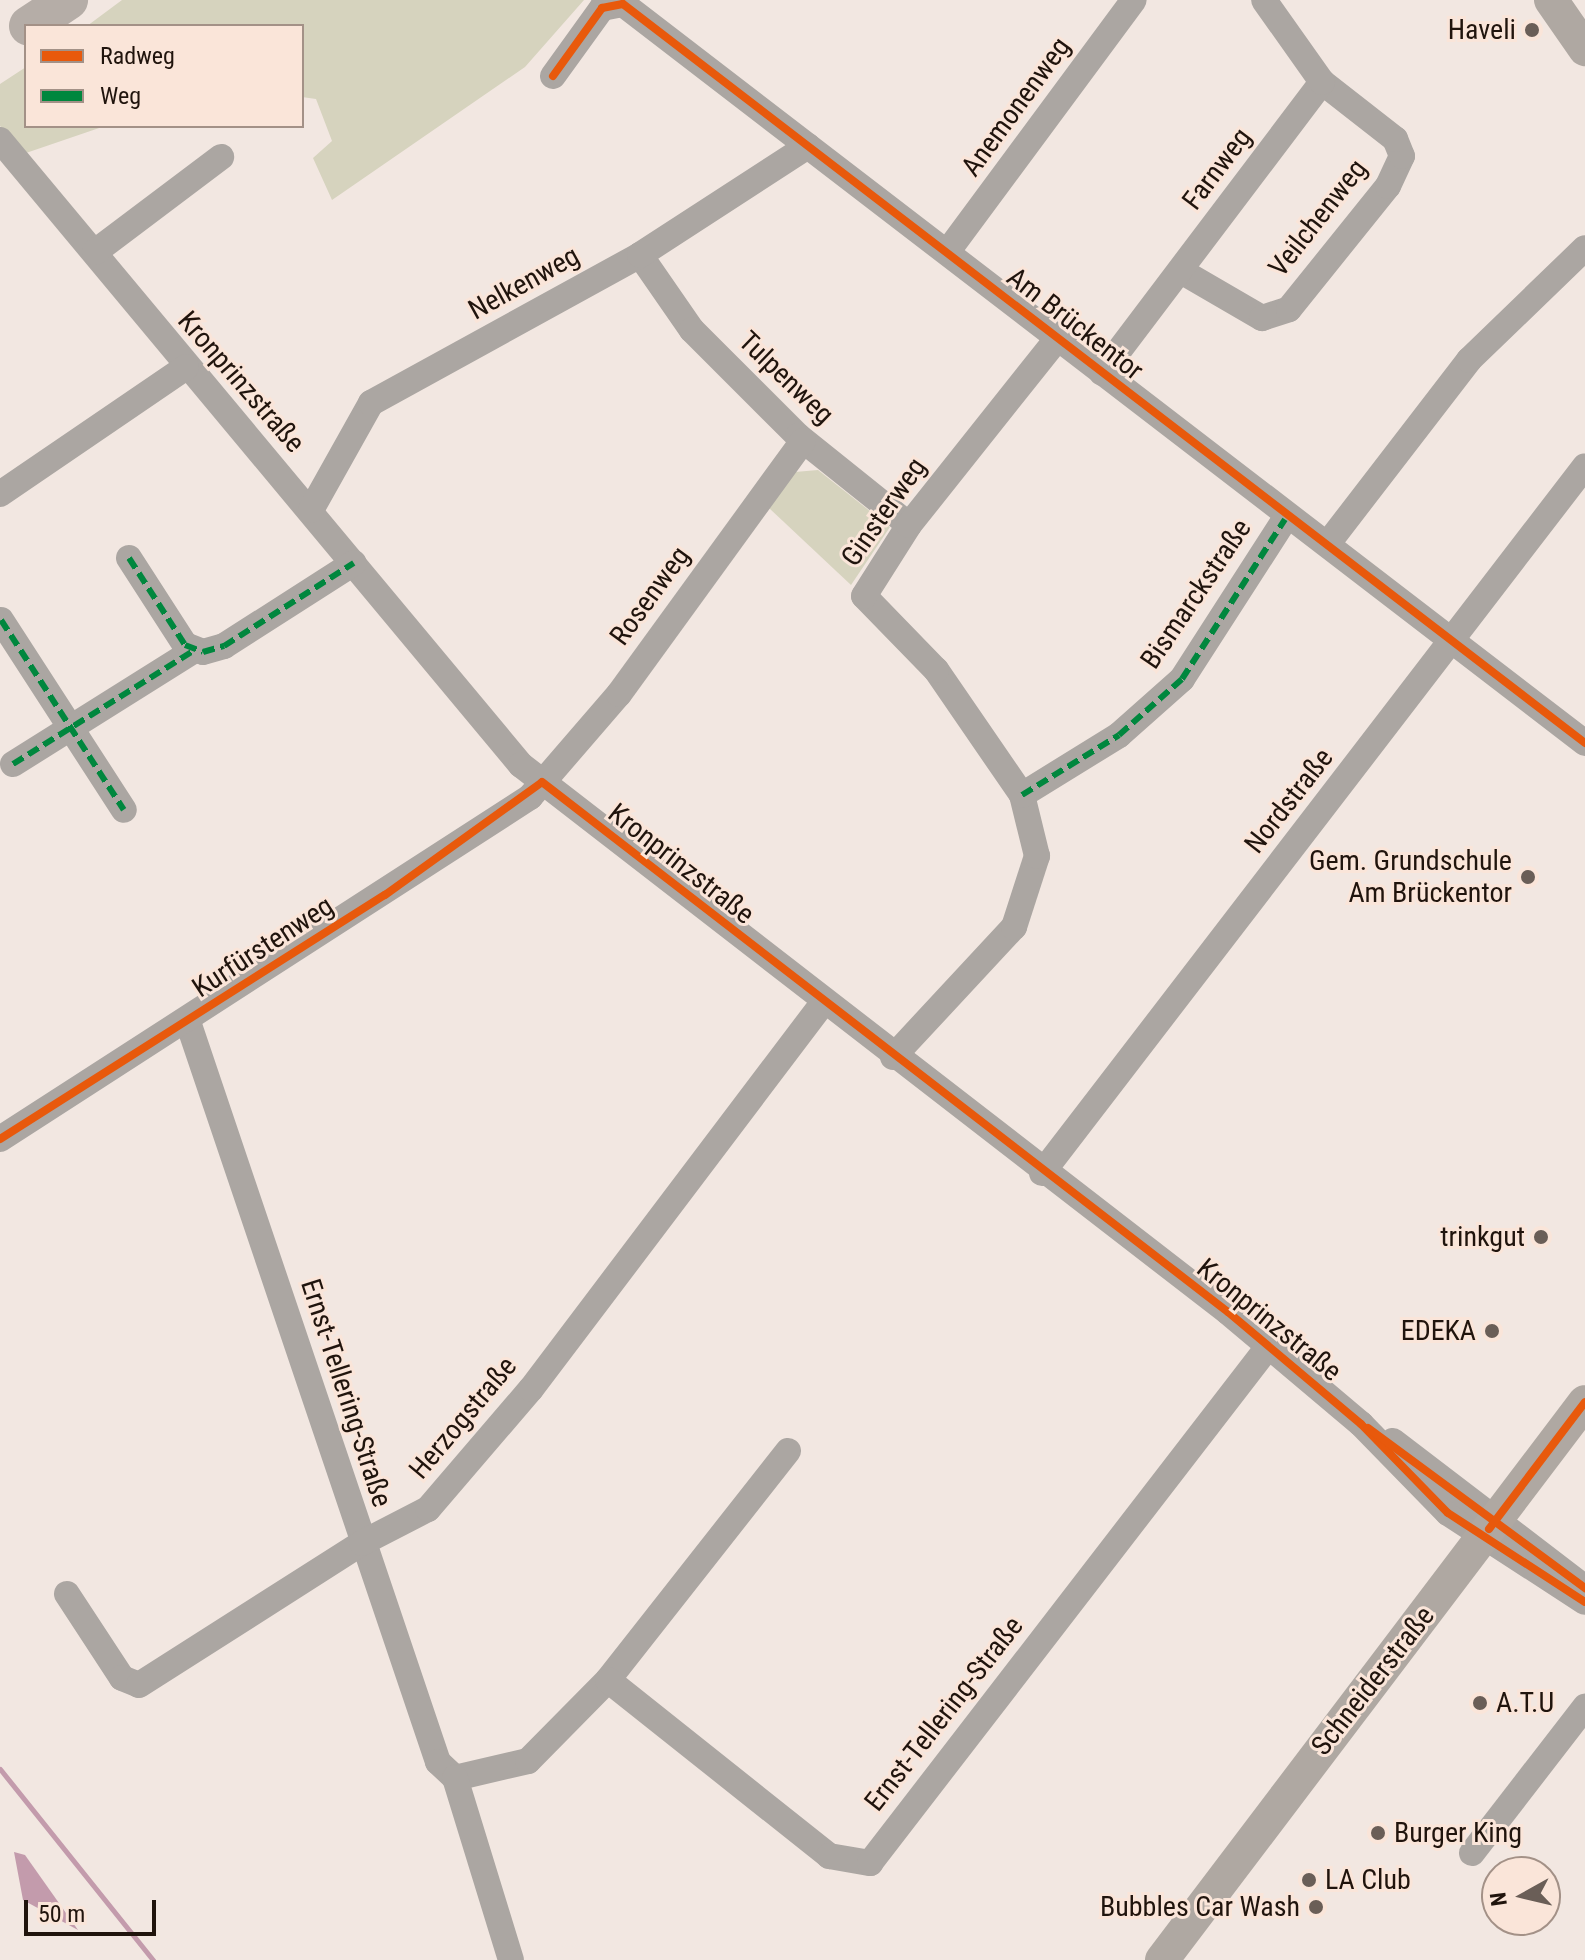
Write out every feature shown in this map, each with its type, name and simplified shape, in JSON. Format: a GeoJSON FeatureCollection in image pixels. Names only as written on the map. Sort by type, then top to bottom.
{"type":"FeatureCollection","features":[{"type":"Feature","properties":{"kind":"highway"},"geometry":{"type":"LineString","coordinates":[[32,24],[68,0]]}},
{"type":"Feature","properties":{"kind":"highway"},"geometry":{"type":"LineString","coordinates":[[0,45],[24,29]]}},
{"type":"Feature","properties":{"kind":"main road"},"geometry":{"type":"LineString","coordinates":[[1551,0],[1585,49]]}},
{"type":"Feature","properties":{"kind":"main road","name":"Schneiderstraße"},"geometry":{"type":"LineString","coordinates":[[1162,1960],[1585,1402]]}},
{"type":"Feature","properties":{"kind":"street","name":"Anemonenweg"},"geometry":{"type":"LineString","coordinates":[[948,251],[1134,0]]}},
{"type":"Feature","properties":{"kind":"street"},"geometry":{"type":"LineString","coordinates":[[1264,0],[1322,82]]}},
{"type":"Feature","properties":{"kind":"street","name":"Am Brückentor"},"geometry":{"type":"LineString","coordinates":[[553,76],[602,8],[617,2],[948,251],[1056,340],[1285,519],[1329,542],[1585,743]]}},
{"type":"Feature","properties":{"kind":"street","name":"Farnweg"},"geometry":{"type":"LineString","coordinates":[[1102,373],[1322,82]]}},
{"type":"Feature","properties":{"kind":"street","name":"Veilchenweg"},"geometry":{"type":"LineString","coordinates":[[1181,271],[1262,318],[1289,309],[1388,186],[1402,156],[1395,139],[1322,82]]}},
{"type":"Feature","properties":{"kind":"street","name":"Kronprinzstraße"},"geometry":{"type":"LineString","coordinates":[[0,140],[95,252],[186,367],[542,782],[1268,1347],[1489,1529],[1585,1602]]}},
{"type":"Feature","properties":{"kind":"street","name":"Nelkenweg"},"geometry":{"type":"LineString","coordinates":[[311,510],[371,403],[640,255],[808,146]]}},
{"type":"Feature","properties":{"kind":"street"},"geometry":{"type":"LineString","coordinates":[[95,252],[221,157]]}},
{"type":"Feature","properties":{"kind":"street"},"geometry":{"type":"LineString","coordinates":[[1329,542],[1469,360],[1585,248]]}},
{"type":"Feature","properties":{"kind":"street","name":"Tulpenweg"},"geometry":{"type":"LineString","coordinates":[[640,255],[692,330],[803,441],[909,525]]}},
{"type":"Feature","properties":{"kind":"street","name":"Ginsterweg"},"geometry":{"type":"LineString","coordinates":[[1022,795],[936,670],[864,596],[909,525],[1056,340]]}},
{"type":"Feature","properties":{"kind":"street"},"geometry":{"type":"LineString","coordinates":[[0,494],[186,367]]}},
{"type":"Feature","properties":{"kind":"street","name":"Rosenweg"},"geometry":{"type":"LineString","coordinates":[[542,782],[619,694],[803,441]]}},
{"type":"Feature","properties":{"kind":"street","name":"Nordstraße"},"geometry":{"type":"LineString","coordinates":[[1042,1173],[1453,642],[1585,466]]}},
{"type":"Feature","properties":{"kind":"street","name":"Bismarckstraße"},"geometry":{"type":"LineString","coordinates":[[1022,795],[1119,735],[1182,679],[1285,519]]}},
{"type":"Feature","properties":{"kind":"street"},"geometry":{"type":"LineString","coordinates":[[129,558],[193,651]]}},
{"type":"Feature","properties":{"kind":"street"},"geometry":{"type":"LineString","coordinates":[[13,764],[193,651],[224,646],[354,563]]}},
{"type":"Feature","properties":{"kind":"street"},"geometry":{"type":"LineString","coordinates":[[1,620],[124,810]]}},
{"type":"Feature","properties":{"kind":"street","name":"Kurfürstenweg"},"geometry":{"type":"LineString","coordinates":[[0,1139],[411,877],[542,782]]}},
{"type":"Feature","properties":{"kind":"street"},"geometry":{"type":"LineString","coordinates":[[893,1057],[1014,927],[1028,900],[1037,856],[1022,795]]}},
{"type":"Feature","properties":{"kind":"street","name":"Herzogstraße"},"geometry":{"type":"LineString","coordinates":[[67,1594],[122,1678],[139,1685],[362,1543],[428,1509],[531,1389],[823,1003]]}},
{"type":"Feature","properties":{"kind":"street","name":"Ernst-Tellering-Straße"},"geometry":{"type":"LineString","coordinates":[[188,1022],[438,1762],[455,1778],[511,1960]]}},
{"type":"Feature","properties":{"kind":"street","name":"Ernst-Tellering-Straße"},"geometry":{"type":"LineString","coordinates":[[608,1680],[829,1856],[870,1863],[1268,1347]]}},
{"type":"Feature","properties":{"kind":"street"},"geometry":{"type":"LineString","coordinates":[[455,1778],[528,1761],[608,1680],[788,1451]]}},
{"type":"Feature","properties":{"kind":"street","name":"Kronprinzstraße"},"geometry":{"type":"LineString","coordinates":[[1489,1529],[1585,1588]]}},
{"type":"Feature","properties":{"kind":"street"},"geometry":{"type":"LineString","coordinates":[[1472,1853],[1585,1707]]}},
{"type":"Feature","properties":{"kind":"shaded area"},"geometry":{"type":"Polygon","coordinates":[[[122,0],[584,0],[525,67],[332,200],[313,158],[332,141],[316,99],[304,97],[304,24],[90,24],[122,0]]]}},
{"type":"Feature","properties":{"kind":"shaded area"},"geometry":{"type":"Polygon","coordinates":[[[24,68],[24,128],[99,128],[26,153],[0,126],[0,84],[24,68]]]}},
{"type":"Feature","properties":{"kind":"shaded area"},"geometry":{"type":"Polygon","coordinates":[[[818,470],[890,527],[851,585],[769,508],[795,472],[818,470]]]}},
{"type":"Feature","properties":{"kind":"shaded area"},"geometry":{"type":"Polygon","coordinates":[[[14,1852],[25,1855],[78,1930],[23,1900],[14,1852]]]}},
{"type":"Feature","properties":{"kind":"waterway"},"geometry":{"type":"LineString","coordinates":[[0,1769],[153,1960]]}},
{"type":"Feature","properties":{"kind":"marked path"},"geometry":{"type":"LineString","coordinates":[[1022,795],[1119,735],[1182,679],[1285,519]]}},
{"type":"Feature","properties":{"kind":"marked path"},"geometry":{"type":"LineString","coordinates":[[129,558],[185,645],[203,652],[224,646],[354,563]]}},
{"type":"Feature","properties":{"kind":"marked path"},"geometry":{"type":"LineString","coordinates":[[1,620],[124,810]]}},
{"type":"Feature","properties":{"kind":"marked path"},"geometry":{"type":"LineString","coordinates":[[13,764],[193,651]]}},
{"type":"Feature","properties":{"kind":"cycle path"},"geometry":{"type":"LineString","coordinates":[[553,76],[602,8],[623,4],[1585,743]]}},
{"type":"Feature","properties":{"kind":"cycle path"},"geometry":{"type":"LineString","coordinates":[[0,1139],[385,895],[542,782],[1228,1312],[1361,1424],[1448,1513],[1585,1602]]}},
{"type":"Feature","properties":{"kind":"cycle path"},"geometry":{"type":"LineString","coordinates":[[1489,1529],[1585,1402]]}},
{"type":"Feature","properties":{"kind":"cycle path"},"geometry":{"type":"LineString","coordinates":[[1368,1428],[1585,1588]]}},
{"type":"Feature","properties":{"kind":"place","name":"Haveli"},"geometry":{"type":"Point","coordinates":[1532,30]}},
{"type":"Feature","properties":{"kind":"place","name":"Gem. Grundschule Am Brückentor"},"geometry":{"type":"Point","coordinates":[1528,877]}},
{"type":"Feature","properties":{"kind":"place","name":"trinkgut"},"geometry":{"type":"Point","coordinates":[1541,1237]}},
{"type":"Feature","properties":{"kind":"place","name":"EDEKA"},"geometry":{"type":"Point","coordinates":[1492,1331]}},
{"type":"Feature","properties":{"kind":"place","name":"A.T.U"},"geometry":{"type":"Point","coordinates":[1480,1703]}},
{"type":"Feature","properties":{"kind":"place","name":"Burger King"},"geometry":{"type":"Point","coordinates":[1378,1833]}},
{"type":"Feature","properties":{"kind":"place","name":"LA Club"},"geometry":{"type":"Point","coordinates":[1309,1880]}},
{"type":"Feature","properties":{"kind":"place","name":"Bubbles Car Wash"},"geometry":{"type":"Point","coordinates":[1316,1907]}}]}
